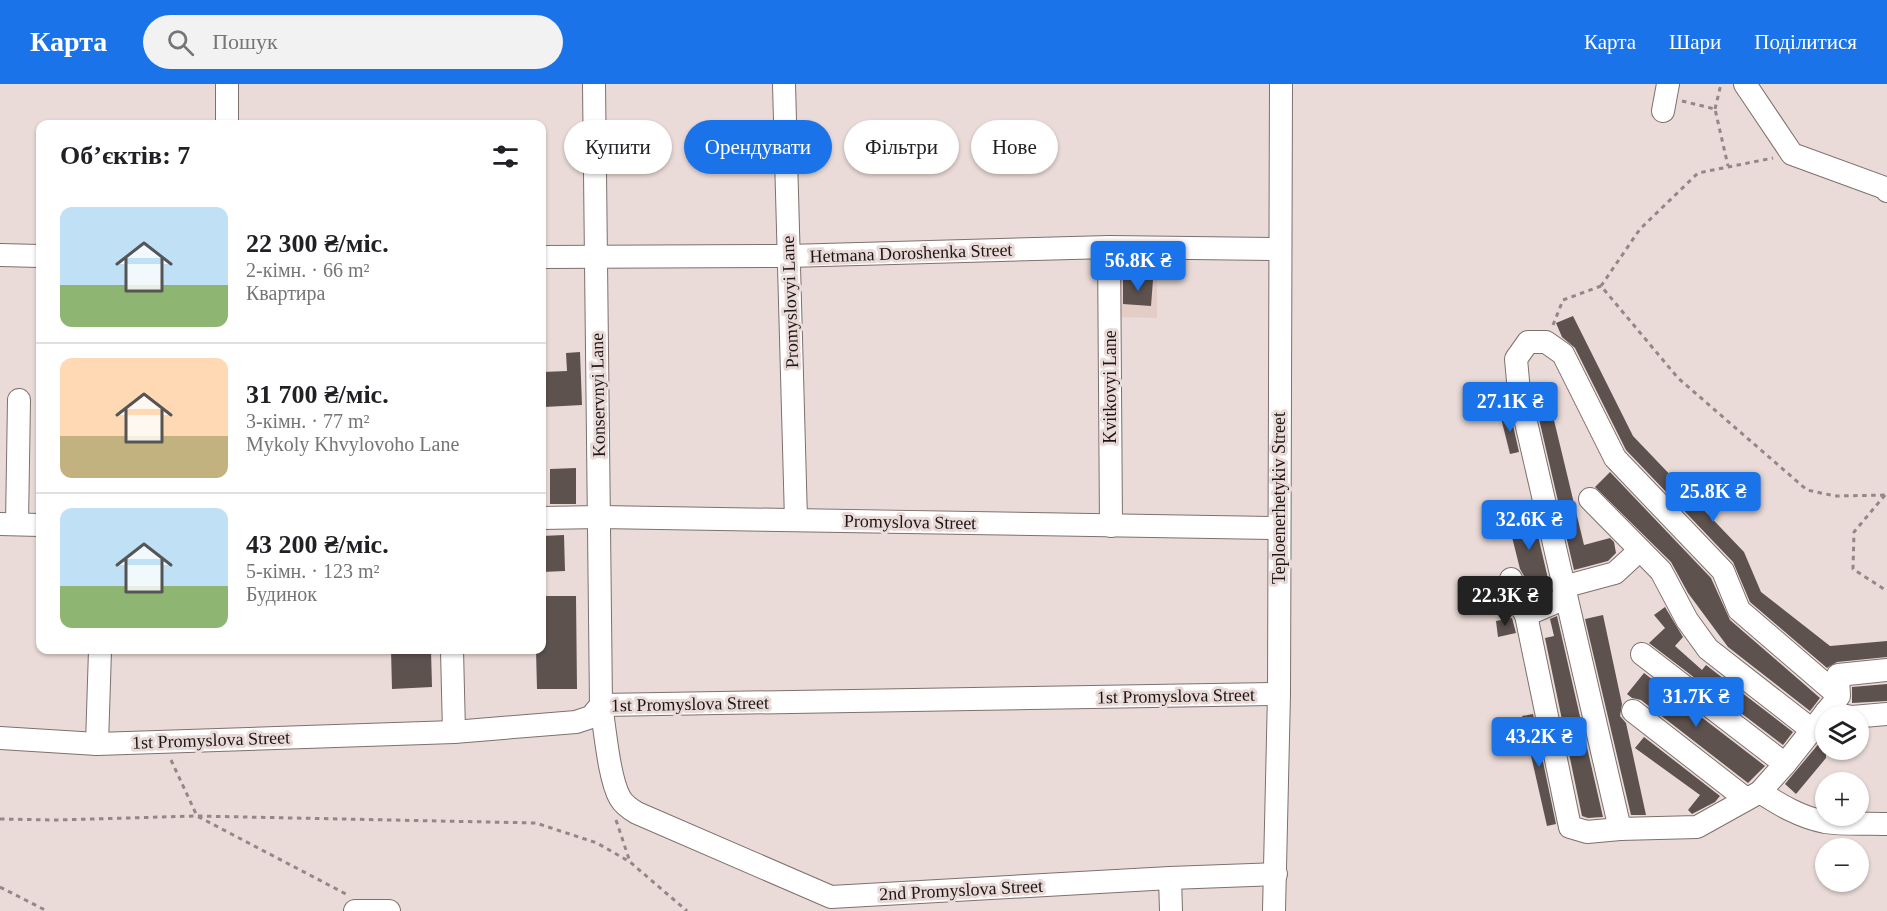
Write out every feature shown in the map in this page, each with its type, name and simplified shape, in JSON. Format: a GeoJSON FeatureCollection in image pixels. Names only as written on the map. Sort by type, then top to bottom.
{"type":"FeatureCollection","features":[{"type":"Feature","properties":{"kind":"street"},"geometry":{"type":"LineString","coordinates":[[227,84],[227,120]]}},
{"type":"Feature","properties":{"kind":"street","name":"Konservnyi Lane"},"geometry":{"type":"LineString","coordinates":[[594,84],[602,705]]}},
{"type":"Feature","properties":{"kind":"street","name":"Promyslovyi Lane"},"geometry":{"type":"LineString","coordinates":[[784,84],[796,520]]}},
{"type":"Feature","properties":{"kind":"street","name":"Teploenerhetykiv Street"},"geometry":{"type":"LineString","coordinates":[[1274,911],[1278,694],[1281,84]]}},
{"type":"Feature","properties":{"kind":"street"},"geometry":{"type":"LineString","coordinates":[[1744,84],[1792,154],[1885,188],[1887,191]]}},
{"type":"Feature","properties":{"kind":"street","name":"Hetmana Doroshenka Street"},"geometry":{"type":"LineString","coordinates":[[546,257],[788,256],[1109,247],[1280,249]]}},
{"type":"Feature","properties":{"kind":"street","name":"Kvitkovyi Lane"},"geometry":{"type":"LineString","coordinates":[[1109,247],[1111,526]]}},
{"type":"Feature","properties":{"kind":"street"},"geometry":{"type":"LineString","coordinates":[[0,255],[36,256]]}},
{"type":"Feature","properties":{"kind":"street"},"geometry":{"type":"LineString","coordinates":[[1620,829],[1519,392],[1516,359],[1528,342],[1546,342],[1563,354],[1615,458],[1723,571],[1739,610],[1833,704],[1852,717],[1887,714]]}},
{"type":"Feature","properties":{"kind":"street"},"geometry":{"type":"LineString","coordinates":[[19,400],[8,524],[36,525]]}},
{"type":"Feature","properties":{"kind":"street"},"geometry":{"type":"LineString","coordinates":[[1590,499],[1660,571],[1687,620],[1708,649],[1812,730]]}},
{"type":"Feature","properties":{"kind":"street","name":"Promyslova Street"},"geometry":{"type":"LineString","coordinates":[[546,518],[1279,528]]}},
{"type":"Feature","properties":{"kind":"street"},"geometry":{"type":"LineString","coordinates":[[1526,615],[1565,592],[1615,573],[1640,550]]}},
{"type":"Feature","properties":{"kind":"street"},"geometry":{"type":"LineString","coordinates":[[1511,579],[1513,592],[1526,615],[1570,827],[1587,832],[1697,827],[1753,796],[1785,764],[1833,704],[1838,675],[1887,670]]}},
{"type":"Feature","properties":{"kind":"street"},"geometry":{"type":"LineString","coordinates":[[97,744],[100,654]]}},
{"type":"Feature","properties":{"kind":"street"},"geometry":{"type":"LineString","coordinates":[[452,654],[454,732]]}},
{"type":"Feature","properties":{"kind":"street"},"geometry":{"type":"LineString","coordinates":[[1642,654],[1785,764]]}},
{"type":"Feature","properties":{"kind":"street","name":"1st Promyslova Street"},"geometry":{"type":"LineString","coordinates":[[0,738],[97,744],[454,732],[576,722],[591,717],[602,705],[1278,694]]}},
{"type":"Feature","properties":{"kind":"street","name":"2nd Promyslova Street"},"geometry":{"type":"LineString","coordinates":[[602,705],[615,786],[629,809],[831,897],[1276,874]]}},
{"type":"Feature","properties":{"kind":"street"},"geometry":{"type":"LineString","coordinates":[[1634,711],[1753,796],[1827,822],[1887,824]]}},
{"type":"Feature","properties":{"kind":"street"},"geometry":{"type":"LineString","coordinates":[[1170,878],[1171,911]]}},
{"type":"Feature","properties":{"kind":"street"},"geometry":{"type":"LineString","coordinates":[[352,903],[389,911]]}},
{"type":"Feature","properties":{"kind":"path"},"geometry":{"type":"LineString","coordinates":[[1721,84],[1715,109],[1729,167]]}},
{"type":"Feature","properties":{"kind":"path"},"geometry":{"type":"LineString","coordinates":[[1666,97],[1715,109]]}},
{"type":"Feature","properties":{"kind":"path"},"geometry":{"type":"LineString","coordinates":[[1546,342],[1563,300],[1601,286],[1640,229],[1698,173],[1792,154]]}},
{"type":"Feature","properties":{"kind":"path"},"geometry":{"type":"LineString","coordinates":[[1601,286],[1678,378],[1807,490],[1835,496],[1886,495]]}},
{"type":"Feature","properties":{"kind":"path"},"geometry":{"type":"LineString","coordinates":[[1886,495],[1854,532],[1853,569],[1887,591]]}},
{"type":"Feature","properties":{"kind":"path"},"geometry":{"type":"LineString","coordinates":[[162,742],[197,816],[352,903]]}},
{"type":"Feature","properties":{"kind":"path"},"geometry":{"type":"LineString","coordinates":[[616,814],[616,824],[630,862]]}},
{"type":"Feature","properties":{"kind":"path"},"geometry":{"type":"LineString","coordinates":[[0,819],[197,816],[536,823],[597,843],[630,862],[687,911]]}},
{"type":"Feature","properties":{"kind":"path"},"geometry":{"type":"LineString","coordinates":[[0,887],[47,911]]}},
{"type":"Feature","properties":{"kind":"shaded area"},"geometry":{"type":"Polygon","coordinates":[[[1118,264],[1157,264],[1157,318],[1118,317],[1118,264]]]}},
{"type":"Feature","properties":{"kind":"building"},"geometry":{"type":"Polygon","coordinates":[[[1123,279],[1153,280],[1151,306],[1123,304],[1123,279]]]}},
{"type":"Feature","properties":{"kind":"building"},"geometry":{"type":"Polygon","coordinates":[[[1573,316],[1633,436],[1744,552],[1761,592],[1830,646],[1887,641],[1887,657],[1837,662],[1827,668],[1750,602],[1733,562],[1626,450],[1575,348],[1562,337],[1556,323],[1573,316]]]}},
{"type":"Feature","properties":{"kind":"building"},"geometry":{"type":"Polygon","coordinates":[[[580,352],[582,405],[546,407],[546,372],[567,371],[566,353],[580,352]]]}},
{"type":"Feature","properties":{"kind":"building"},"geometry":{"type":"Polygon","coordinates":[[[1510,412],[1519,452],[1510,454],[1500,414],[1510,412]]]}},
{"type":"Feature","properties":{"kind":"building"},"geometry":{"type":"Polygon","coordinates":[[[1553,416],[1584,545],[1610,538],[1614,542],[1616,553],[1608,561],[1574,570],[1539,419],[1553,416]]]}},
{"type":"Feature","properties":{"kind":"building"},"geometry":{"type":"Polygon","coordinates":[[[576,468],[576,504],[550,504],[550,469],[576,468]]]}},
{"type":"Feature","properties":{"kind":"building"},"geometry":{"type":"Polygon","coordinates":[[[1610,472],[1711,578],[1730,620],[1820,698],[1810,711],[1728,647],[1688,593],[1671,562],[1595,487],[1610,472]]]}},
{"type":"Feature","properties":{"kind":"building"},"geometry":{"type":"Polygon","coordinates":[[[1533,514],[1549,583],[1527,588],[1508,521],[1533,514]]]}},
{"type":"Feature","properties":{"kind":"building"},"geometry":{"type":"Polygon","coordinates":[[[564,535],[565,571],[546,572],[546,536],[564,535]]]}},
{"type":"Feature","properties":{"kind":"building"},"geometry":{"type":"Polygon","coordinates":[[[546,596],[576,596],[577,689],[537,689],[536,654],[546,654],[546,596]]]}},
{"type":"Feature","properties":{"kind":"building"},"geometry":{"type":"Polygon","coordinates":[[[1665,607],[1683,637],[1675,646],[1702,670],[1706,665],[1793,732],[1783,745],[1649,643],[1665,628],[1654,615],[1665,607]]]}},
{"type":"Feature","properties":{"kind":"building"},"geometry":{"type":"Polygon","coordinates":[[[1603,615],[1622,704],[1620,716],[1626,723],[1646,815],[1631,815],[1585,619],[1603,615]]]}},
{"type":"Feature","properties":{"kind":"building"},"geometry":{"type":"Polygon","coordinates":[[[1557,616],[1603,817],[1582,816],[1545,638],[1554,636],[1550,619],[1557,616]]]}},
{"type":"Feature","properties":{"kind":"building"},"geometry":{"type":"Polygon","coordinates":[[[1512,618],[1516,633],[1498,637],[1496,621],[1512,618]]]}},
{"type":"Feature","properties":{"kind":"building"},"geometry":{"type":"Polygon","coordinates":[[[391,654],[431,654],[432,687],[392,689],[391,654]]]}},
{"type":"Feature","properties":{"kind":"building"},"geometry":{"type":"Polygon","coordinates":[[[1644,673],[1765,766],[1748,783],[1641,700],[1632,698],[1627,694],[1644,673]]]}},
{"type":"Feature","properties":{"kind":"building"},"geometry":{"type":"Polygon","coordinates":[[[1887,684],[1887,701],[1852,703],[1852,687],[1887,684]]]}},
{"type":"Feature","properties":{"kind":"building"},"geometry":{"type":"Polygon","coordinates":[[[1533,714],[1556,824],[1547,826],[1522,716],[1533,714]]]}},
{"type":"Feature","properties":{"kind":"building"},"geometry":{"type":"Polygon","coordinates":[[[1644,737],[1720,796],[1715,802],[1692,814],[1688,810],[1700,795],[1635,748],[1644,737]]]}},
{"type":"Feature","properties":{"kind":"building"},"geometry":{"type":"Polygon","coordinates":[[[1815,748],[1815,760],[1824,760],[1796,794],[1785,784],[1815,748]]]}}]}
